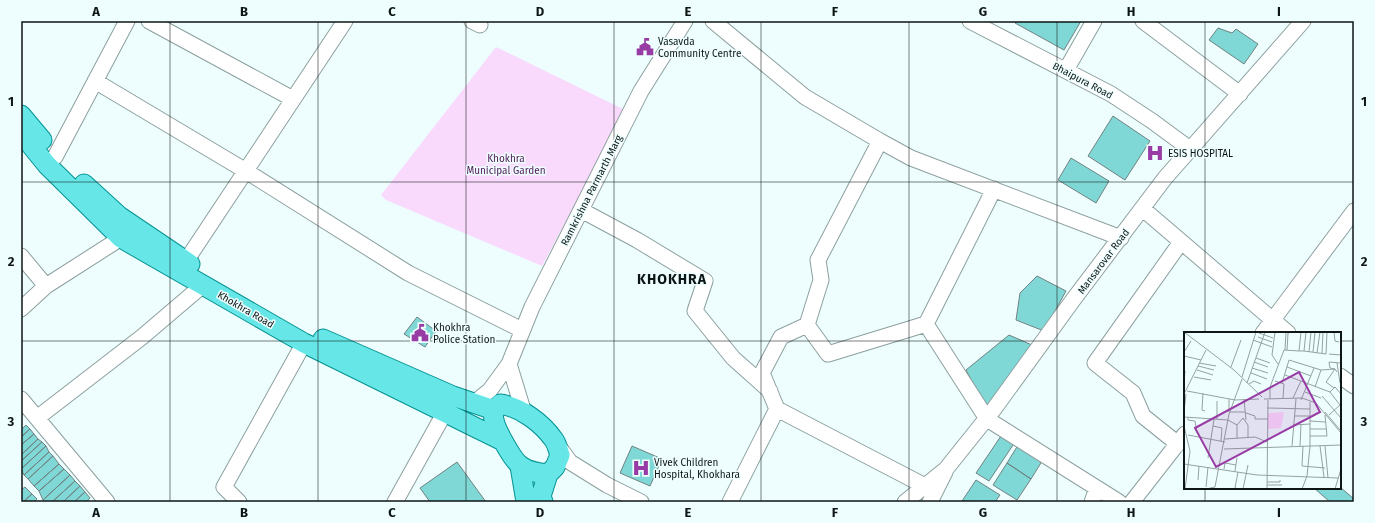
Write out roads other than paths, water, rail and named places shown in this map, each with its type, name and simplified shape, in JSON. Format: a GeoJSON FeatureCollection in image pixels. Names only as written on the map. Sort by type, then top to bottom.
{"type":"FeatureCollection","features":[{"type":"Feature","properties":{"kind":"main road","name":"Khokhra Road"},"geometry":{"type":"LineString","coordinates":[[21,115],[55,157],[118,216],[126,231],[186,262],[309,333],[449,404],[503,440]]}},
{"type":"Feature","properties":{"kind":"main road","name":"Khokhra Road"},"geometry":{"type":"LineString","coordinates":[[21,133],[47,165],[126,231],[203,285],[304,343],[449,404],[474,403],[494,410]]}},
{"type":"Feature","properties":{"kind":"main road"},"geometry":{"type":"LineString","coordinates":[[543,502],[541,496],[560,455],[554,441],[539,424],[524,413],[510,405],[500,404],[494,410],[494,420],[512,456],[520,466],[534,472],[552,471]]}},
{"type":"Feature","properties":{"kind":"main road"},"geometry":{"type":"LineString","coordinates":[[520,466],[526,502]]}},
{"type":"Feature","properties":{"kind":"street"},"geometry":{"type":"LineString","coordinates":[[55,157],[127,21]]}},
{"type":"Feature","properties":{"kind":"street"},"geometry":{"type":"LineString","coordinates":[[149,21],[293,99]]}},
{"type":"Feature","properties":{"kind":"street"},"geometry":{"type":"LineString","coordinates":[[186,262],[345,21]]}},
{"type":"Feature","properties":{"kind":"street","name":"Ramkrishna Parmarth Marg"},"geometry":{"type":"LineString","coordinates":[[474,403],[490,390],[509,364],[522,330],[641,91],[685,21]]}},
{"type":"Feature","properties":{"kind":"street"},"geometry":{"type":"LineString","coordinates":[[713,21],[804,97],[911,158],[1121,238]]}},
{"type":"Feature","properties":{"kind":"street","name":"Bhaipura Road"},"geometry":{"type":"LineString","coordinates":[[970,21],[1111,94],[1190,148]]}},
{"type":"Feature","properties":{"kind":"street"},"geometry":{"type":"LineString","coordinates":[[1066,70],[1094,21]]}},
{"type":"Feature","properties":{"kind":"street"},"geometry":{"type":"LineString","coordinates":[[1143,21],[1240,94]]}},
{"type":"Feature","properties":{"kind":"street","name":"Mansarovar Road"},"geometry":{"type":"LineString","coordinates":[[905,502],[946,469],[987,419],[1165,178],[1303,21]]}},
{"type":"Feature","properties":{"kind":"street"},"geometry":{"type":"LineString","coordinates":[[95,81],[246,171],[408,273],[522,330]]}},
{"type":"Feature","properties":{"kind":"street"},"geometry":{"type":"LineString","coordinates":[[880,141],[818,260],[821,280],[807,325],[781,337],[762,373],[778,409],[925,486]]}},
{"type":"Feature","properties":{"kind":"street"},"geometry":{"type":"LineString","coordinates":[[807,325],[828,354],[926,324],[994,189]]}},
{"type":"Feature","properties":{"kind":"street"},"geometry":{"type":"LineString","coordinates":[[1142,209],[1287,332]]}},
{"type":"Feature","properties":{"kind":"street"},"geometry":{"type":"LineString","coordinates":[[581,210],[637,240],[705,281],[695,311],[733,358],[770,391]]}},
{"type":"Feature","properties":{"kind":"street"},"geometry":{"type":"LineString","coordinates":[[1264,332],[1354,211]]}},
{"type":"Feature","properties":{"kind":"street"},"geometry":{"type":"LineString","coordinates":[[21,309],[46,286],[126,231]]}},
{"type":"Feature","properties":{"kind":"street"},"geometry":{"type":"LineString","coordinates":[[1132,502],[1181,439],[1143,416],[1133,393],[1095,363],[1181,242]]}},
{"type":"Feature","properties":{"kind":"street"},"geometry":{"type":"LineString","coordinates":[[21,256],[46,286]]}},
{"type":"Feature","properties":{"kind":"street"},"geometry":{"type":"LineString","coordinates":[[37,418],[142,337],[203,285]]}},
{"type":"Feature","properties":{"kind":"street"},"geometry":{"type":"LineString","coordinates":[[926,324],[987,419],[1094,495],[1119,502]]}},
{"type":"Feature","properties":{"kind":"street"},"geometry":{"type":"LineString","coordinates":[[239,502],[224,487],[304,343]]}},
{"type":"Feature","properties":{"kind":"street"},"geometry":{"type":"LineString","coordinates":[[509,364],[524,413]]}},
{"type":"Feature","properties":{"kind":"street"},"geometry":{"type":"LineString","coordinates":[[1341,377],[1354,386]]}},
{"type":"Feature","properties":{"kind":"street"},"geometry":{"type":"LineString","coordinates":[[21,399],[107,502]]}},
{"type":"Feature","properties":{"kind":"street"},"geometry":{"type":"LineString","coordinates":[[394,502],[449,404]]}},
{"type":"Feature","properties":{"kind":"street"},"geometry":{"type":"LineString","coordinates":[[730,502],[778,409]]}},
{"type":"Feature","properties":{"kind":"street"},"geometry":{"type":"LineString","coordinates":[[554,441],[570,462],[608,485],[641,502]]}},
{"type":"Feature","properties":{"kind":"street"},"geometry":{"type":"LineString","coordinates":[[930,502],[946,469]]}},
{"type":"Feature","properties":{"kind":"street"},"geometry":{"type":"LineString","coordinates":[[552,471],[608,485]]}},
{"type":"Feature","properties":{"kind":"place","name":"Vasavda Community Centre"},"geometry":{"type":"Point","coordinates":[645,47]}},
{"type":"Feature","properties":{"kind":"place","name":"ESIS HOSPITAL"},"geometry":{"type":"Point","coordinates":[1155,153]}},
{"type":"Feature","properties":{"kind":"place","name":"Khokhra Police Station"},"geometry":{"type":"Point","coordinates":[420,333]}},
{"type":"Feature","properties":{"kind":"place","name":"Vivek Children Hospital, Khokhara"},"geometry":{"type":"Point","coordinates":[641,468]}},
{"type":"Feature","properties":{"kind":"district","name":"KHOKHRA"},"geometry":{"type":"Point","coordinates":[672,279]}},
{"type":"Feature","properties":{"kind":"park label","name":"Khokhra Municipal Garden"},"geometry":{"type":"Point","coordinates":[506,164]}}]}
